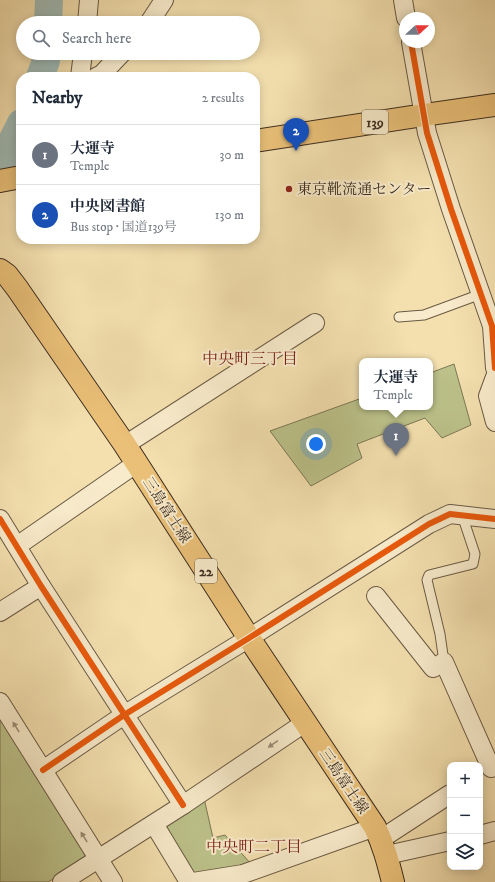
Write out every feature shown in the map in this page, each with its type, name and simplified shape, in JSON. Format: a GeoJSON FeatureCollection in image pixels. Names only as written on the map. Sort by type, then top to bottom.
{"type":"FeatureCollection","features":[{"type":"Feature","properties":{"kind":"main road","name":"139"},"geometry":{"type":"LineString","coordinates":[[260,140],[495,105]]}},
{"type":"Feature","properties":{"kind":"main road"},"geometry":{"type":"LineString","coordinates":[[0,181],[16,178]]}},
{"type":"Feature","properties":{"kind":"main road","name":"三島富士線"},"geometry":{"type":"LineString","coordinates":[[0,270],[7,275],[17,288],[131,454],[249,638],[306,722],[381,840],[393,882]]}},
{"type":"Feature","properties":{"kind":"street"},"geometry":{"type":"LineString","coordinates":[[88,16],[89,0]]}},
{"type":"Feature","properties":{"kind":"street"},"geometry":{"type":"LineString","coordinates":[[154,16],[164,0]]}},
{"type":"Feature","properties":{"kind":"street"},"geometry":{"type":"LineString","coordinates":[[403,0],[405,12]]}},
{"type":"Feature","properties":{"kind":"street"},"geometry":{"type":"LineString","coordinates":[[412,48],[428,133],[451,209],[494,328],[495,368]]}},
{"type":"Feature","properties":{"kind":"street"},"geometry":{"type":"LineString","coordinates":[[81,72],[82,60]]}},
{"type":"Feature","properties":{"kind":"street"},"geometry":{"type":"LineString","coordinates":[[104,72],[115,60]]}},
{"type":"Feature","properties":{"kind":"street"},"geometry":{"type":"LineString","coordinates":[[18,546],[131,454],[315,323]]}},
{"type":"Feature","properties":{"kind":"street"},"geometry":{"type":"LineString","coordinates":[[495,378],[488,396],[495,422]]}},
{"type":"Feature","properties":{"kind":"street"},"geometry":{"type":"LineString","coordinates":[[43,770],[124,715],[430,524],[450,514],[495,519]]}},
{"type":"Feature","properties":{"kind":"street"},"geometry":{"type":"LineString","coordinates":[[0,519],[18,546],[41,586],[183,805]]}},
{"type":"Feature","properties":{"kind":"street"},"geometry":{"type":"LineString","coordinates":[[0,612],[41,586]]}},
{"type":"Feature","properties":{"kind":"street"},"geometry":{"type":"LineString","coordinates":[[376,596],[433,668],[444,662],[489,770]]}},
{"type":"Feature","properties":{"kind":"street"},"geometry":{"type":"LineString","coordinates":[[0,702],[113,882]]}},
{"type":"Feature","properties":{"kind":"street"},"geometry":{"type":"LineString","coordinates":[[62,882],[183,805],[306,722]]}},
{"type":"Feature","properties":{"kind":"street"},"geometry":{"type":"LineString","coordinates":[[381,840],[447,796]]}},
{"type":"Feature","properties":{"kind":"street"},"geometry":{"type":"LineString","coordinates":[[154,824],[189,882]]}},
{"type":"Feature","properties":{"kind":"street"},"geometry":{"type":"LineString","coordinates":[[483,833],[495,831]]}},
{"type":"Feature","properties":{"kind":"street"},"geometry":{"type":"LineString","coordinates":[[193,882],[243,878],[381,840],[447,841]]}},
{"type":"Feature","properties":{"kind":"lane"},"geometry":{"type":"LineString","coordinates":[[399,317],[424,315],[481,294]]}},
{"type":"Feature","properties":{"kind":"lane"},"geometry":{"type":"LineString","coordinates":[[444,662],[440,634],[427,580],[429,575],[473,564],[475,554],[462,515]]}},
{"type":"Feature","properties":{"kind":"green space"},"geometry":{"type":"Polygon","coordinates":[[[454,364],[471,425],[442,438],[425,418],[357,444],[362,458],[311,486],[270,431],[359,399],[359,410],[433,410],[433,372],[454,364]]]}},
{"type":"Feature","properties":{"kind":"green space"},"geometry":{"type":"Polygon","coordinates":[[[0,715],[86,851],[84,860],[48,882],[0,882],[0,715]]]}},
{"type":"Feature","properties":{"kind":"green space"},"geometry":{"type":"Polygon","coordinates":[[[204,798],[213,838],[225,835],[252,865],[194,882],[159,826],[204,798]]]}},
{"type":"Feature","properties":{"kind":"waterway"},"geometry":{"type":"LineString","coordinates":[[48,16],[49,0]]}},
{"type":"Feature","properties":{"kind":"waterway"},"geometry":{"type":"LineString","coordinates":[[42,72],[46,60]]}},
{"type":"Feature","properties":{"kind":"waterway"},"geometry":{"type":"LineString","coordinates":[[0,165],[16,133]]}},
{"type":"Feature","properties":{"kind":"cycle path"},"geometry":{"type":"LineString","coordinates":[[412,48],[427,133],[451,209],[492,326],[495,368]]}},
{"type":"Feature","properties":{"kind":"cycle path"},"geometry":{"type":"LineString","coordinates":[[43,770],[124,715],[429,524],[450,514],[495,519]]}},
{"type":"Feature","properties":{"kind":"cycle path"},"geometry":{"type":"LineString","coordinates":[[0,519],[41,586],[183,805]]}},
{"type":"Feature","properties":{"kind":"place","name":"中央図書館"},"geometry":{"type":"Point","coordinates":[296,151]}},
{"type":"Feature","properties":{"kind":"place","name":"東京靴流通センター"},"geometry":{"type":"Point","coordinates":[289,189]}},
{"type":"Feature","properties":{"kind":"place","name":"大運寺"},"geometry":{"type":"Point","coordinates":[396,456]}},
{"type":"Feature","properties":{"kind":"district","name":"中央町三丁目"},"geometry":{"type":"Point","coordinates":[250,358]}},
{"type":"Feature","properties":{"kind":"district","name":"中央町二丁目"},"geometry":{"type":"Point","coordinates":[254,846]}}]}
